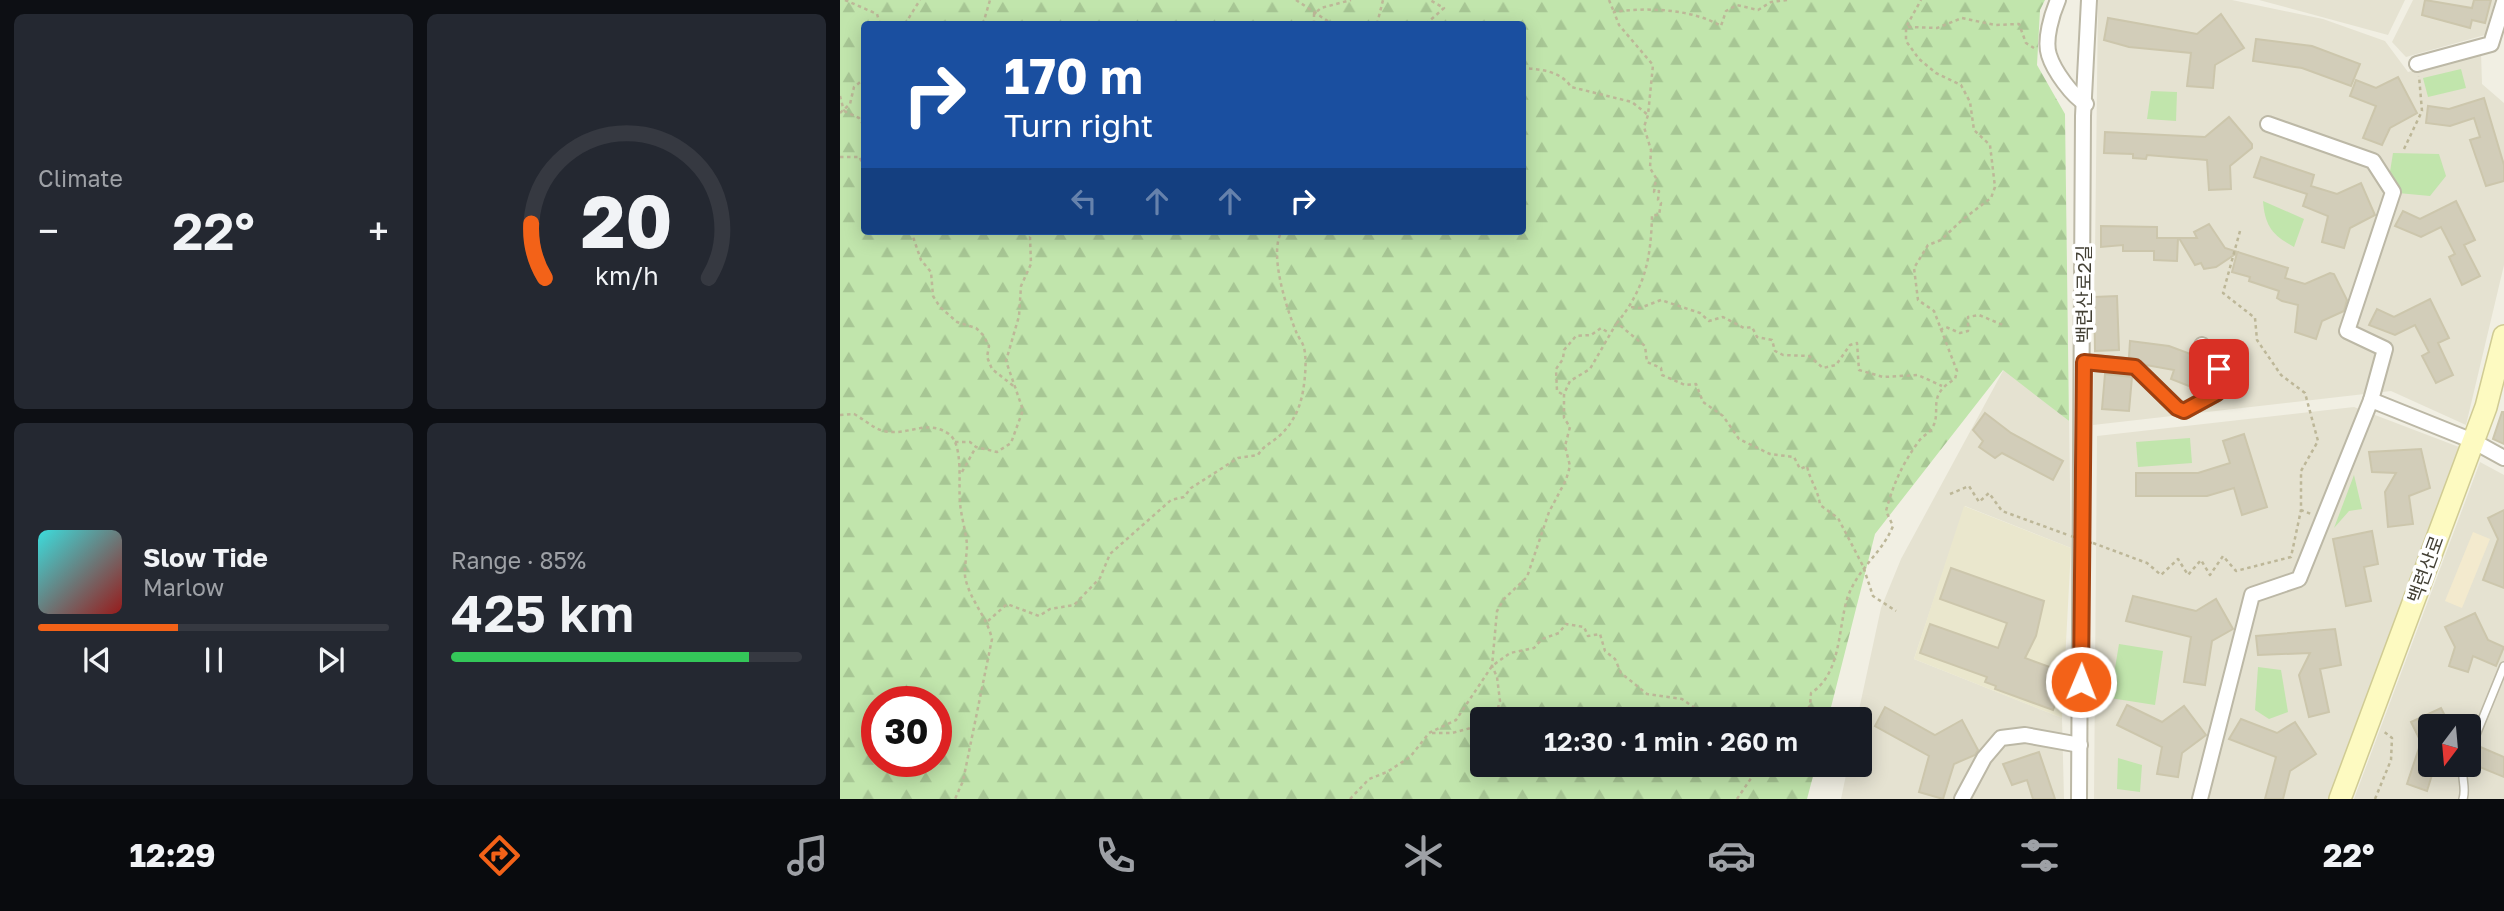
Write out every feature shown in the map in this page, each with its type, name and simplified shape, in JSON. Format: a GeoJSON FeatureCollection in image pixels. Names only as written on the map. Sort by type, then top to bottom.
{"type":"FeatureCollection","features":[{"type":"Feature","properties":{"kind":"main road","name":"백련산로"},"geometry":{"type":"LineString","coordinates":[[2340,799],[2486,407],[2504,336]]}},
{"type":"Feature","properties":{"kind":"street"},"geometry":{"type":"LineString","coordinates":[[2058,0],[2052,15],[2049,55],[2077,98],[2086,104]]}},
{"type":"Feature","properties":{"kind":"street","name":"백련산로2길"},"geometry":{"type":"LineString","coordinates":[[2079,799],[2084,362],[2083,116],[2086,104],[2089,0]]}},
{"type":"Feature","properties":{"kind":"street"},"geometry":{"type":"LineString","coordinates":[[2418,69],[2491,44],[2504,2]]}},
{"type":"Feature","properties":{"kind":"street"},"geometry":{"type":"LineString","coordinates":[[2200,799],[2252,595],[2300,579],[2371,400],[2385,349],[2347,331],[2393,192],[2373,161],[2269,124]]}},
{"type":"Feature","properties":{"kind":"street"},"geometry":{"type":"LineString","coordinates":[[2084,362],[2135,367],[2177,408],[2184,411],[2217,393],[2219,369],[2202,345]]}},
{"type":"Feature","properties":{"kind":"street"},"geometry":{"type":"LineString","coordinates":[[2371,400],[2473,441],[2504,458]]}},
{"type":"Feature","properties":{"kind":"street"},"geometry":{"type":"LineString","coordinates":[[1962,799],[1984,758],[2001,738],[2025,735],[2080,746]]}},
{"type":"Feature","properties":{"kind":"lane"},"geometry":{"type":"LineString","coordinates":[[2482,720],[2504,666]]}},
{"type":"Feature","properties":{"kind":"lane"},"geometry":{"type":"LineString","coordinates":[[2462,777],[2465,790],[2463,799]]}},
{"type":"Feature","properties":{"kind":"path"},"geometry":{"type":"LineString","coordinates":[[845,0],[877,14],[879,21]]}},
{"type":"Feature","properties":{"kind":"path"},"geometry":{"type":"LineString","coordinates":[[907,21],[920,0]]}},
{"type":"Feature","properties":{"kind":"path"},"geometry":{"type":"LineString","coordinates":[[984,21],[990,0]]}},
{"type":"Feature","properties":{"kind":"path"},"geometry":{"type":"LineString","coordinates":[[1296,0],[1327,21]]}},
{"type":"Feature","properties":{"kind":"path"},"geometry":{"type":"LineString","coordinates":[[1314,21],[1314,14],[1321,8],[1351,0]]}},
{"type":"Feature","properties":{"kind":"path"},"geometry":{"type":"LineString","coordinates":[[1378,21],[1383,0]]}},
{"type":"Feature","properties":{"kind":"path"},"geometry":{"type":"LineString","coordinates":[[1429,21],[1444,8],[1430,0]]}},
{"type":"Feature","properties":{"kind":"path"},"geometry":{"type":"LineString","coordinates":[[1498,707],[1497,677],[1492,666],[1497,611],[1503,599],[1527,577],[1549,512],[1570,466],[1565,446],[1570,427],[1564,418],[1564,394],[1570,381],[1590,369],[1609,333],[1630,307],[1645,275],[1651,250],[1652,215],[1659,215],[1661,203],[1658,200],[1659,191],[1654,192],[1656,178],[1650,167],[1651,150],[1644,127],[1648,115],[1653,65],[1619,25],[1609,0]]}},
{"type":"Feature","properties":{"kind":"path"},"geometry":{"type":"LineString","coordinates":[[1614,12],[1630,10],[1704,16],[1721,26],[1726,11],[1737,5],[1758,10],[1771,2],[1787,0]]}},
{"type":"Feature","properties":{"kind":"path"},"geometry":{"type":"LineString","coordinates":[[1809,707],[1811,693],[1827,680],[1835,659],[1841,618],[1863,566],[1885,546],[1893,526],[1886,511],[1896,477],[1920,439],[1930,430],[1936,418],[1935,402],[1942,386],[1955,379],[1957,371],[1950,358],[1948,340],[1940,330],[1934,311],[1918,300],[1914,268],[1928,245],[1941,240],[1992,198],[1994,165],[1990,145],[1974,130],[1970,102],[1961,85],[1936,73],[1919,59],[1906,41],[1906,27],[1921,0]]}},
{"type":"Feature","properties":{"kind":"path"},"geometry":{"type":"LineString","coordinates":[[1906,27],[1937,28],[1962,18],[1995,25],[2019,24],[2026,43],[2043,55],[2049,55]]}},
{"type":"Feature","properties":{"kind":"path"},"geometry":{"type":"LineString","coordinates":[[1526,69],[1557,74],[1566,78],[1571,87],[1632,102],[1642,114],[1648,115]]}},
{"type":"Feature","properties":{"kind":"path"},"geometry":{"type":"LineString","coordinates":[[2404,149],[2422,111],[2418,69]]}},
{"type":"Feature","properties":{"kind":"path"},"geometry":{"type":"LineString","coordinates":[[842,112],[850,104],[855,87],[861,82]]}},
{"type":"Feature","properties":{"kind":"path"},"geometry":{"type":"LineString","coordinates":[[840,96],[842,112]]}},
{"type":"Feature","properties":{"kind":"path"},"geometry":{"type":"LineString","coordinates":[[842,112],[861,121]]}},
{"type":"Feature","properties":{"kind":"path"},"geometry":{"type":"LineString","coordinates":[[840,157],[861,158]]}},
{"type":"Feature","properties":{"kind":"path"},"geometry":{"type":"LineString","coordinates":[[1951,494],[1969,486],[1979,502],[1989,493],[2002,511],[2147,563],[2161,575],[2178,559],[2188,575],[2201,560],[2210,575],[2223,556],[2236,570],[2291,557],[2301,510],[2301,471],[2318,441],[2305,393],[2281,375],[2257,340],[2255,318],[2223,293],[2240,231]]}},
{"type":"Feature","properties":{"kind":"path"},"geometry":{"type":"LineString","coordinates":[[912,235],[921,260],[931,272],[933,296],[940,307],[957,323],[976,328],[983,335],[989,346],[987,357],[992,369],[1016,388]]}},
{"type":"Feature","properties":{"kind":"path"},"geometry":{"type":"LineString","coordinates":[[955,442],[970,442],[976,447],[998,452],[1011,443],[1023,410],[1006,361],[1019,316],[1021,286],[1031,264],[1031,235]]}},
{"type":"Feature","properties":{"kind":"path"},"geometry":{"type":"LineString","coordinates":[[988,621],[1007,604],[1039,616],[1050,609],[1074,605],[1100,578],[1111,554],[1147,518],[1238,458],[1258,455],[1296,416],[1303,390],[1304,348],[1290,316],[1278,273],[1276,251],[1281,235]]}},
{"type":"Feature","properties":{"kind":"path"},"geometry":{"type":"LineString","coordinates":[[1630,307],[1640,308],[1661,300],[1700,313],[1709,321],[1723,317],[1744,328],[1752,327],[1757,337],[1772,340],[1775,351],[1783,355],[1809,356],[1823,368],[1836,365],[1850,345],[1857,344],[1859,370],[1883,377],[1918,375],[1942,386]]}},
{"type":"Feature","properties":{"kind":"path"},"geometry":{"type":"LineString","coordinates":[[1940,330],[1946,327],[1960,332],[1968,331],[1968,317],[1979,315],[2003,325]]}},
{"type":"Feature","properties":{"kind":"path"},"geometry":{"type":"LineString","coordinates":[[1617,323],[1645,346],[1647,362],[1661,368],[1662,375],[1685,385],[1696,384],[1703,402],[1723,416],[1739,439],[1770,454],[1794,457],[1800,469],[1807,466],[1810,480],[1818,488],[1820,505],[1838,518],[1863,566],[1873,596],[1896,611]]}},
{"type":"Feature","properties":{"kind":"path"},"geometry":{"type":"LineString","coordinates":[[1564,394],[1557,391],[1556,369],[1563,359],[1564,350],[1576,336],[1591,335],[1601,328],[1609,333]]}},
{"type":"Feature","properties":{"kind":"path"},"geometry":{"type":"LineString","coordinates":[[840,415],[854,414],[873,428],[892,433],[925,426],[949,434],[955,442],[961,473],[960,503],[967,548],[964,579],[974,605],[988,621],[992,639],[963,781],[955,799]]}},
{"type":"Feature","properties":{"kind":"path"},"geometry":{"type":"LineString","coordinates":[[961,473],[976,447]]}},
{"type":"Feature","properties":{"kind":"path"},"geometry":{"type":"LineString","coordinates":[[2301,510],[2323,520]]}},
{"type":"Feature","properties":{"kind":"path"},"geometry":{"type":"LineString","coordinates":[[1350,799],[1368,779],[1387,772],[1410,757],[1429,733],[1456,720],[1492,666],[1510,653],[1534,648],[1542,639],[1559,633],[1566,624],[1584,627],[1588,636],[1600,634],[1605,651],[1615,659],[1620,673],[1647,694],[1682,699],[1694,707]]}},
{"type":"Feature","properties":{"kind":"path"},"geometry":{"type":"LineString","coordinates":[[2369,720],[2392,738],[2391,761],[2375,799]]}},
{"type":"Feature","properties":{"kind":"path"},"geometry":{"type":"LineString","coordinates":[[1429,733],[1452,733],[1470,728]]}},
{"type":"Feature","properties":{"kind":"path"},"geometry":{"type":"LineString","coordinates":[[1737,799],[1752,777]]}},
{"type":"Feature","properties":{"kind":"shaded area"},"geometry":{"type":"Polygon","coordinates":[[[2098,0],[2232,0],[2323,19],[2385,41],[2408,72],[2481,53],[2482,84],[2504,103],[2504,265],[2466,425],[2391,391],[2093,425],[2098,0]]]}},
{"type":"Feature","properties":{"kind":"shaded area"},"geometry":{"type":"Polygon","coordinates":[[[2259,0],[2405,0],[2388,35],[2259,0]]]}},
{"type":"Feature","properties":{"kind":"shaded area"},"geometry":{"type":"Polygon","coordinates":[[[2413,0],[2495,0],[2485,35],[2406,57],[2392,42],[2413,0]]]}},
{"type":"Feature","properties":{"kind":"shaded area"},"geometry":{"type":"Polygon","coordinates":[[[2004,369],[2069,421],[2071,548],[1965,506],[1914,659],[2062,718],[2064,799],[1841,799],[1846,777],[1872,777],[1872,707],[1860,707],[1881,608],[1901,559],[2004,369]]]}},
{"type":"Feature","properties":{"kind":"shaded area"},"geometry":{"type":"Polygon","coordinates":[[[2354,407],[2459,447],[2329,799],[2094,799],[2097,436],[2354,407]]]}},
{"type":"Feature","properties":{"kind":"shaded area"},"geometry":{"type":"Polygon","coordinates":[[[2480,462],[2504,475],[2504,799],[2354,799],[2480,462]]]}},
{"type":"Feature","properties":{"kind":"shaded area"},"geometry":{"type":"Polygon","coordinates":[[[1964,506],[2071,548],[2062,718],[1914,659],[1964,506]]]}},
{"type":"Feature","properties":{"kind":"shaded area"},"geometry":{"type":"Polygon","coordinates":[[[2473,532],[2490,539],[2462,608],[2445,601],[2473,532]]]}},
{"type":"Feature","properties":{"kind":"green space"},"geometry":{"type":"Polygon","coordinates":[[[840,0],[2045,0],[2040,10],[2037,65],[2065,114],[2069,421],[2003,370],[1875,534],[1831,707],[1470,707],[1470,777],[1813,777],[1807,799],[840,799],[840,0]]]}},
{"type":"Feature","properties":{"kind":"green space"},"geometry":{"type":"Polygon","coordinates":[[[2461,69],[2466,88],[2428,97],[2423,78],[2461,69]]]}},
{"type":"Feature","properties":{"kind":"green space"},"geometry":{"type":"Polygon","coordinates":[[[2151,91],[2177,92],[2176,121],[2147,119],[2151,91]]]}},
{"type":"Feature","properties":{"kind":"green space"},"geometry":{"type":"Polygon","coordinates":[[[2393,153],[2439,154],[2446,176],[2430,196],[2398,193],[2389,178],[2393,153]]]}},
{"type":"Feature","properties":{"kind":"green space"},"geometry":{"type":"Polygon","coordinates":[[[2263,201],[2304,219],[2294,247],[2271,229],[2263,201]]]}},
{"type":"Feature","properties":{"kind":"green space"},"geometry":{"type":"Polygon","coordinates":[[[2190,438],[2192,463],[2138,467],[2136,442],[2190,438]]]}},
{"type":"Feature","properties":{"kind":"green space"},"geometry":{"type":"Polygon","coordinates":[[[2354,475],[2362,509],[2349,511],[2334,528],[2354,475]]]}},
{"type":"Feature","properties":{"kind":"green space"},"geometry":{"type":"Polygon","coordinates":[[[2119,644],[2163,651],[2155,705],[2110,698],[2119,644]]]}},
{"type":"Feature","properties":{"kind":"green space"},"geometry":{"type":"Polygon","coordinates":[[[2258,667],[2281,670],[2288,712],[2269,719],[2255,710],[2258,667]]]}},
{"type":"Feature","properties":{"kind":"green space"},"geometry":{"type":"Polygon","coordinates":[[[2118,758],[2142,765],[2140,792],[2117,789],[2118,758]]]}},
{"type":"Feature","properties":{"kind":"building"},"geometry":{"type":"Polygon","coordinates":[[[2425,0],[2472,8],[2474,0],[2491,0],[2485,23],[2472,20],[2470,28],[2422,15],[2425,0]]]}},
{"type":"Feature","properties":{"kind":"building"},"geometry":{"type":"Polygon","coordinates":[[[2221,14],[2244,48],[2215,65],[2213,88],[2187,86],[2191,53],[2129,47],[2104,40],[2108,18],[2197,34],[2221,14]]]}},
{"type":"Feature","properties":{"kind":"building"},"geometry":{"type":"Polygon","coordinates":[[[2256,39],[2312,46],[2360,64],[2351,86],[2302,68],[2253,61],[2256,39]]]}},
{"type":"Feature","properties":{"kind":"building"},"geometry":{"type":"Polygon","coordinates":[[[2398,77],[2417,113],[2390,128],[2382,145],[2363,138],[2376,106],[2350,96],[2356,80],[2376,88],[2398,77]]]}},
{"type":"Feature","properties":{"kind":"building"},"geometry":{"type":"Polygon","coordinates":[[[2484,98],[2504,165],[2504,181],[2486,186],[2470,140],[2480,137],[2474,118],[2450,126],[2426,123],[2428,106],[2449,109],[2484,98]]]}},
{"type":"Feature","properties":{"kind":"building"},"geometry":{"type":"Polygon","coordinates":[[[2229,117],[2252,144],[2252,148],[2230,166],[2231,189],[2209,190],[2207,160],[2147,155],[2146,159],[2133,158],[2133,154],[2104,153],[2105,132],[2205,137],[2229,117]]]}},
{"type":"Feature","properties":{"kind":"building"},"geometry":{"type":"Polygon","coordinates":[[[2261,157],[2314,175],[2311,186],[2337,194],[2361,183],[2375,215],[2350,228],[2344,248],[2322,242],[2328,216],[2303,206],[2307,194],[2254,177],[2261,157]]]}},
{"type":"Feature","properties":{"kind":"building"},"geometry":{"type":"Polygon","coordinates":[[[2456,201],[2475,240],[2464,245],[2480,276],[2462,285],[2449,257],[2455,254],[2441,227],[2421,237],[2395,226],[2403,211],[2420,219],[2456,201]]]}},
{"type":"Feature","properties":{"kind":"building"},"geometry":{"type":"Polygon","coordinates":[[[2209,224],[2225,248],[2288,268],[2285,278],[2305,284],[2330,273],[2334,274],[2347,300],[2344,311],[2322,321],[2316,339],[2295,332],[2298,305],[2277,298],[2279,291],[2249,281],[2250,277],[2232,272],[2237,253],[2216,267],[2204,269],[2201,263],[2195,265],[2179,238],[2197,238],[2194,232],[2209,224]]]}},
{"type":"Feature","properties":{"kind":"building"},"geometry":{"type":"Polygon","coordinates":[[[2101,226],[2157,227],[2157,238],[2178,238],[2177,261],[2154,260],[2154,251],[2123,251],[2123,245],[2101,247],[2101,226]]]}},
{"type":"Feature","properties":{"kind":"building"},"geometry":{"type":"Polygon","coordinates":[[[2117,296],[2119,350],[2095,351],[2094,297],[2117,296]]]}},
{"type":"Feature","properties":{"kind":"building"},"geometry":{"type":"Polygon","coordinates":[[[2430,299],[2449,338],[2438,343],[2453,375],[2436,383],[2422,356],[2429,352],[2415,325],[2395,335],[2369,325],[2377,309],[2394,317],[2430,299]]]}},
{"type":"Feature","properties":{"kind":"building"},"geometry":{"type":"Polygon","coordinates":[[[2130,341],[2169,346],[2196,356],[2191,360],[2206,368],[2209,377],[2199,390],[2171,379],[2174,370],[2146,365],[2129,357],[2130,341]]]}},
{"type":"Feature","properties":{"kind":"building"},"geometry":{"type":"Polygon","coordinates":[[[2105,374],[2132,377],[2129,411],[2102,409],[2105,374]]]}},
{"type":"Feature","properties":{"kind":"building"},"geometry":{"type":"Polygon","coordinates":[[[2504,412],[2504,444],[2493,439],[2504,412]]]}},
{"type":"Feature","properties":{"kind":"building"},"geometry":{"type":"Polygon","coordinates":[[[1985,413],[2011,433],[2063,461],[2053,480],[2002,453],[1995,458],[1979,447],[1983,441],[1973,430],[1985,413]]]}},
{"type":"Feature","properties":{"kind":"building"},"geometry":{"type":"Polygon","coordinates":[[[2244,434],[2267,507],[2242,515],[2234,488],[2207,496],[2136,496],[2136,473],[2198,473],[2230,463],[2223,441],[2244,434]]]}},
{"type":"Feature","properties":{"kind":"building"},"geometry":{"type":"Polygon","coordinates":[[[2421,449],[2430,488],[2409,496],[2413,524],[2388,527],[2385,492],[2396,473],[2372,472],[2369,452],[2421,449]]]}},
{"type":"Feature","properties":{"kind":"building"},"geometry":{"type":"Polygon","coordinates":[[[2504,510],[2504,588],[2483,580],[2498,539],[2488,518],[2504,510]]]}},
{"type":"Feature","properties":{"kind":"building"},"geometry":{"type":"Polygon","coordinates":[[[2372,531],[2378,564],[2364,567],[2371,601],[2346,606],[2333,539],[2372,531]]]}},
{"type":"Feature","properties":{"kind":"building"},"geometry":{"type":"Polygon","coordinates":[[[1951,568],[2044,601],[2036,636],[2025,658],[2055,669],[2056,702],[2053,710],[1995,689],[1996,686],[1985,682],[1987,677],[1920,653],[1930,624],[1998,648],[2007,623],[1940,599],[1951,568]]]}},
{"type":"Feature","properties":{"kind":"building"},"geometry":{"type":"Polygon","coordinates":[[[2133,596],[2196,611],[2216,599],[2233,629],[2212,641],[2205,685],[2184,682],[2191,637],[2126,621],[2133,596]]]}},
{"type":"Feature","properties":{"kind":"building"},"geometry":{"type":"Polygon","coordinates":[[[2475,613],[2488,640],[2504,647],[2496,666],[2473,656],[2468,672],[2449,666],[2455,647],[2445,627],[2475,613]]]}},
{"type":"Feature","properties":{"kind":"building"},"geometry":{"type":"Polygon","coordinates":[[[2335,629],[2341,665],[2320,669],[2329,712],[2309,717],[2299,675],[2310,653],[2258,655],[2256,636],[2335,629]]]}},
{"type":"Feature","properties":{"kind":"building"},"geometry":{"type":"Polygon","coordinates":[[[2127,705],[2162,722],[2184,706],[2206,735],[2182,753],[2178,777],[2157,774],[2162,747],[2117,725],[2127,705]]]}},
{"type":"Feature","properties":{"kind":"building"},"geometry":{"type":"Polygon","coordinates":[[[1885,707],[1935,735],[1962,720],[1978,750],[1975,755],[1954,764],[1943,799],[1919,792],[1929,756],[1875,726],[1885,707]]]}},
{"type":"Feature","properties":{"kind":"building"},"geometry":{"type":"Polygon","coordinates":[[[2441,708],[2444,714],[2428,714],[2441,708]]]}},
{"type":"Feature","properties":{"kind":"building"},"geometry":{"type":"Polygon","coordinates":[[[2241,719],[2277,733],[2295,722],[2316,754],[2290,771],[2283,799],[2265,799],[2276,757],[2229,739],[2241,719]]]}},
{"type":"Feature","properties":{"kind":"building"},"geometry":{"type":"Polygon","coordinates":[[[2418,719],[2418,736],[2411,722],[2418,719]]]}},
{"type":"Feature","properties":{"kind":"building"},"geometry":{"type":"Polygon","coordinates":[[[2482,748],[2504,757],[2504,777],[2482,768],[2482,748]]]}},
{"type":"Feature","properties":{"kind":"building"},"geometry":{"type":"Polygon","coordinates":[[[2418,751],[2418,777],[2431,777],[2427,791],[2407,784],[2418,751]]]}},
{"type":"Feature","properties":{"kind":"building"},"geometry":{"type":"Polygon","coordinates":[[[2039,752],[2055,799],[2033,799],[2027,780],[2012,785],[2003,764],[2039,752]]]}},
{"type":"Feature","properties":{"kind":"route"},"geometry":{"type":"LineString","coordinates":[[2081,682],[2084,362],[2135,367],[2177,408],[2184,411],[2217,393],[2219,369]]}}]}
